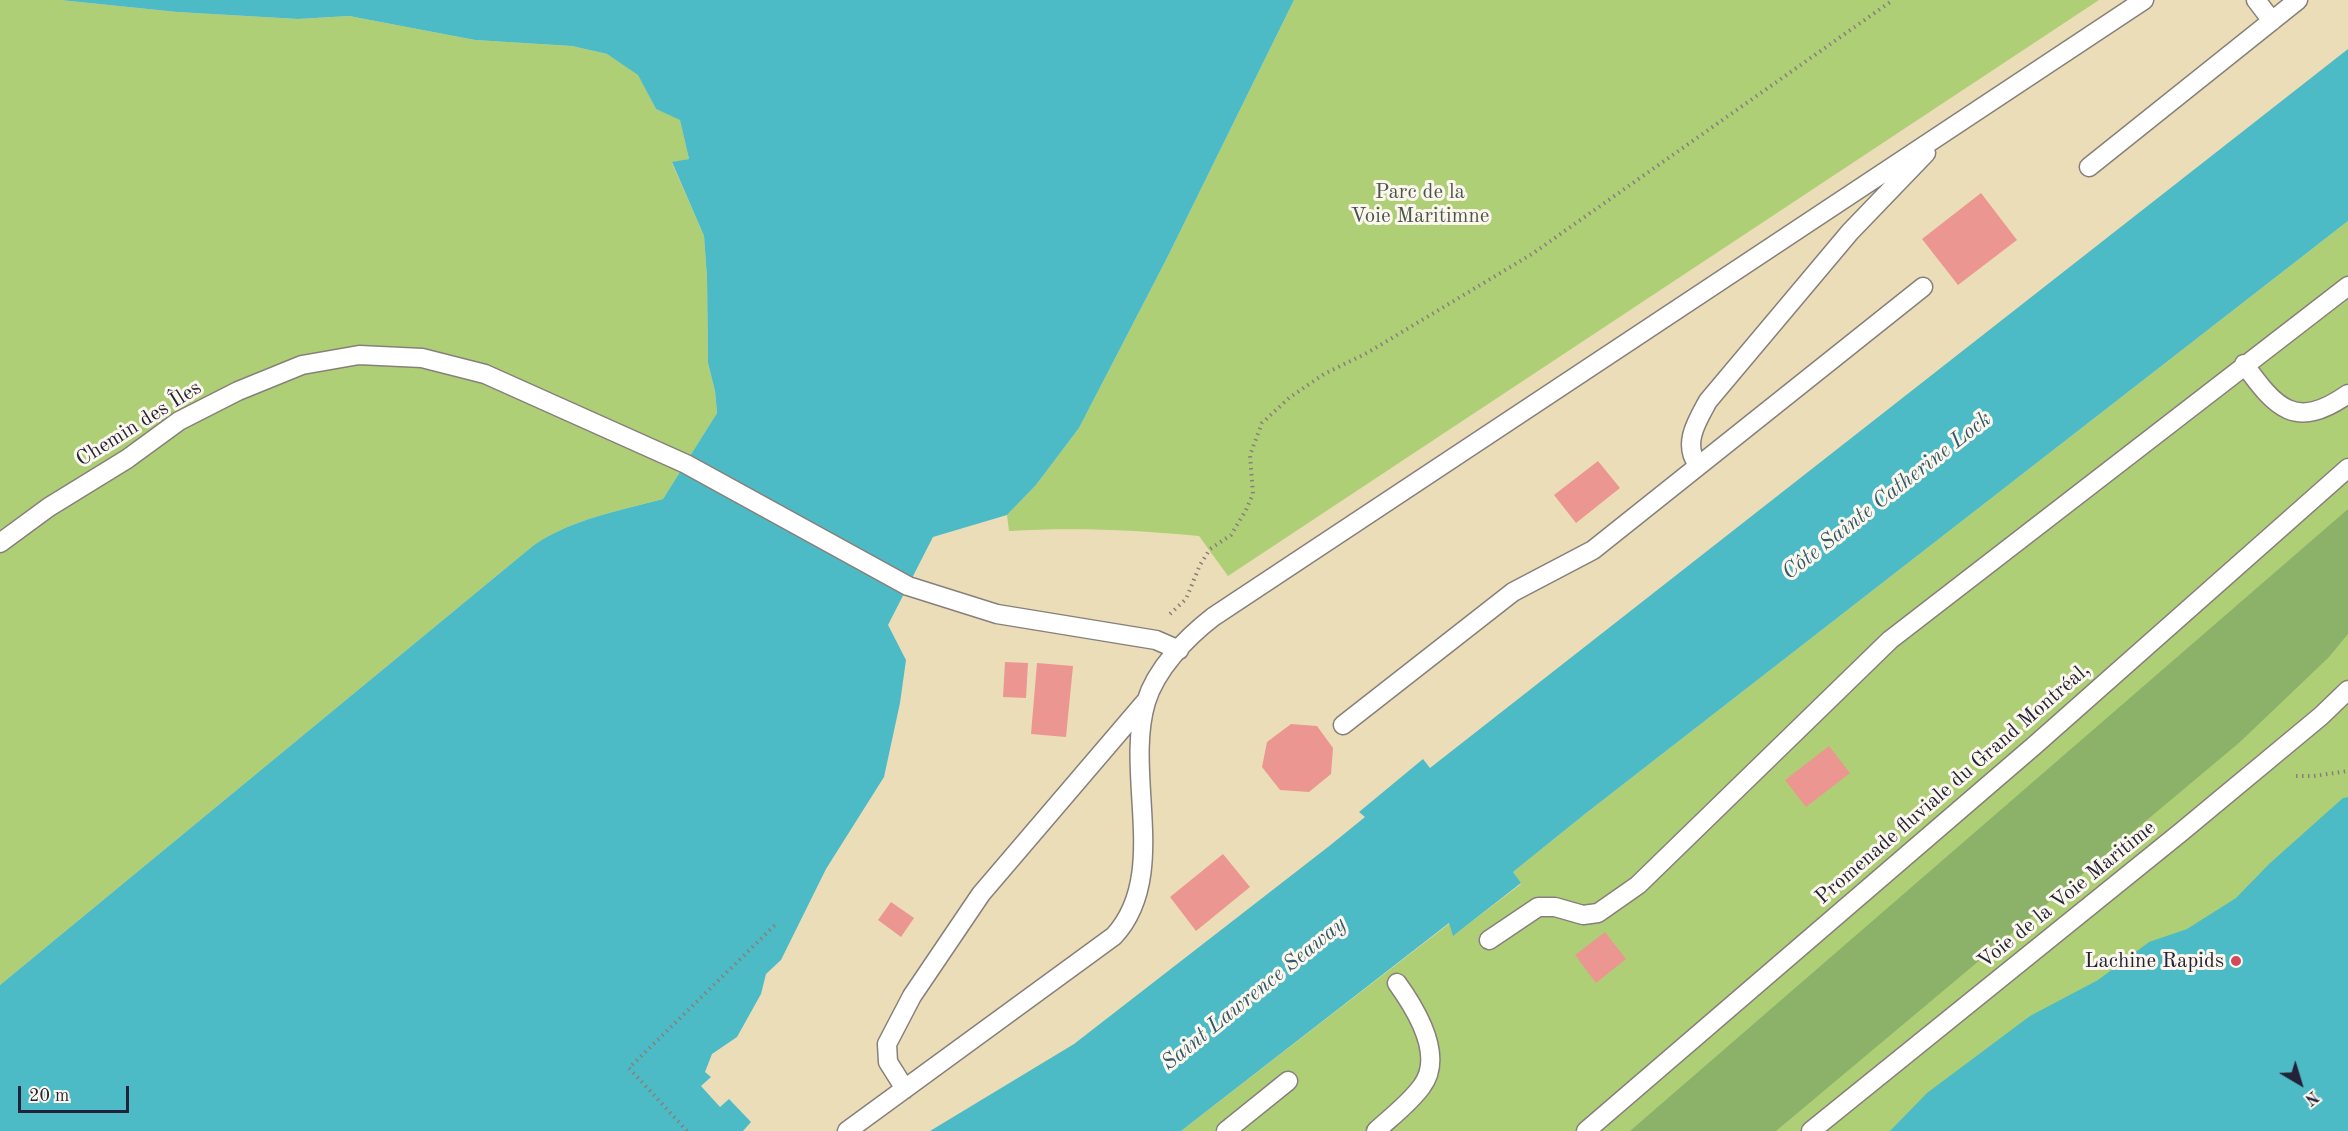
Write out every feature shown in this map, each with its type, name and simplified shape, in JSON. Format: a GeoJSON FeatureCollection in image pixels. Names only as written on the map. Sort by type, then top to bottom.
{"type":"FeatureCollection","features":[{"type":"Feature","properties":{"kind":"lane"},"geometry":{"type":"LineString","coordinates":[[904,1089],[888,1062],[887,1044],[907,1004],[981,894],[1146,700],[1160,675],[1190,635],[1212,617],[2144,0]]}},
{"type":"Feature","properties":{"kind":"lane"},"geometry":{"type":"LineString","coordinates":[[2256,0],[2272,21]]}},
{"type":"Feature","properties":{"kind":"lane"},"geometry":{"type":"LineString","coordinates":[[2089,167],[2298,0]]}},
{"type":"Feature","properties":{"kind":"lane"},"geometry":{"type":"LineString","coordinates":[[1698,465],[1691,457],[1690,446],[1695,425],[1708,401],[1850,232],[1948,130]]}},
{"type":"Feature","properties":{"kind":"lane"},"geometry":{"type":"LineString","coordinates":[[1489,940],[1538,907],[1556,907],[1583,915],[1598,913],[1638,885],[1890,640],[2244,364],[2348,286]]}},
{"type":"Feature","properties":{"kind":"lane"},"geometry":{"type":"LineString","coordinates":[[1343,725],[1514,592],[1593,550],[1923,287]]}},
{"type":"Feature","properties":{"kind":"lane","name":"Chemin des Îles"},"geometry":{"type":"LineString","coordinates":[[0,543],[49,507],[127,459],[179,421],[238,391],[302,365],[359,355],[422,358],[484,374],[686,464],[908,586],[997,614],[1151,639],[1179,650]]}},
{"type":"Feature","properties":{"kind":"lane"},"geometry":{"type":"LineString","coordinates":[[2244,364],[2278,405],[2295,412],[2330,407],[2348,394]]}},
{"type":"Feature","properties":{"kind":"lane","name":"Promenade fluviale du Grand Montréal,"},"geometry":{"type":"LineString","coordinates":[[1586,1131],[2035,745],[2348,468]]}},
{"type":"Feature","properties":{"kind":"lane","name":"Voie de la Voie Maritime"},"geometry":{"type":"LineString","coordinates":[[1811,1131],[2180,832],[2321,716],[2348,690]]}},
{"type":"Feature","properties":{"kind":"lane"},"geometry":{"type":"LineString","coordinates":[[847,1131],[1114,936],[1124,925],[1132,910],[1140,879],[1143,846],[1137,741],[1146,700]]}},
{"type":"Feature","properties":{"kind":"lane"},"geometry":{"type":"LineString","coordinates":[[1376,1131],[1424,1084],[1429,1070],[1429,1051],[1421,1023],[1397,983]]}},
{"type":"Feature","properties":{"kind":"lane"},"geometry":{"type":"LineString","coordinates":[[1226,1131],[1288,1082]]}},
{"type":"Feature","properties":{"kind":"path"},"geometry":{"type":"LineString","coordinates":[[1151,639],[1174,608],[1186,599],[1200,565],[1210,549],[1231,535],[1246,510],[1253,494],[1250,455],[1262,423],[1289,398],[1324,374],[1367,352],[1532,254],[1893,0]]}},
{"type":"Feature","properties":{"kind":"path"},"geometry":{"type":"LineString","coordinates":[[2296,776],[2348,771]]}},
{"type":"Feature","properties":{"kind":"path"},"geometry":{"type":"LineString","coordinates":[[687,1131],[629,1068],[776,924]]}},
{"type":"Feature","properties":{"kind":"green space"},"geometry":{"type":"Polygon","coordinates":[[[0,0],[60,0],[177,12],[298,19],[349,16],[475,40],[572,46],[607,54],[638,74],[656,109],[680,119],[689,159],[672,163],[704,236],[708,363],[715,391],[717,413],[663,499],[580,522],[534,545],[0,985],[0,0]]]}},
{"type":"Feature","properties":{"kind":"green space","name":"Parc de la Voie Maritimne"},"geometry":{"type":"Polygon","coordinates":[[[1294,0],[2099,0],[1228,576],[1199,536],[1104,530],[1009,531],[1007,515],[1036,485],[1079,428],[1167,258],[1294,0]]]}},
{"type":"Feature","properties":{"kind":"green space"},"geometry":{"type":"Polygon","coordinates":[[[2348,221],[2348,1131],[1181,1131],[1450,923],[1454,935],[1521,884],[1513,872],[1585,814],[2348,221]]]}},
{"type":"Feature","properties":{"kind":"green space"},"geometry":{"type":"Polygon","coordinates":[[[2348,509],[2348,634],[2329,657],[2240,742],[1776,1131],[1630,1131],[2348,509]]]}},
{"type":"Feature","properties":{"kind":"water"},"geometry":{"type":"Polygon","coordinates":[[[60,0],[1294,0],[1167,258],[1079,428],[1036,485],[1007,515],[933,537],[888,625],[906,660],[900,703],[884,777],[826,869],[781,960],[766,974],[761,994],[737,1037],[712,1054],[705,1072],[711,1077],[701,1086],[720,1107],[729,1099],[751,1122],[743,1131],[0,1131],[0,985],[534,545],[580,522],[663,499],[717,413],[715,391],[708,363],[704,236],[672,162],[689,159],[680,120],[656,109],[638,75],[607,54],[572,46],[475,40],[349,16],[298,19],[177,12],[60,0]]]}},
{"type":"Feature","properties":{"kind":"water"},"geometry":{"type":"Polygon","coordinates":[[[2348,49],[2348,221],[1585,814],[1513,872],[1521,883],[1453,936],[1449,923],[1181,1131],[930,1131],[1074,1044],[1365,817],[1359,812],[1423,759],[1430,768],[2348,49]]]}},
{"type":"Feature","properties":{"kind":"water","name":"Lachine Rapids"},"geometry":{"type":"Polygon","coordinates":[[[2348,797],[2348,1131],[1890,1131],[1927,1093],[2030,1016],[2098,980],[2149,942],[2187,929],[2236,898],[2269,864],[2343,798],[2348,797]]]}},
{"type":"Feature","properties":{"kind":"building"},"geometry":{"type":"Polygon","coordinates":[[[1981,193],[2017,240],[1958,285],[1922,239],[1981,193]]]}},
{"type":"Feature","properties":{"kind":"building"},"geometry":{"type":"Polygon","coordinates":[[[1598,461],[1620,488],[1576,523],[1554,495],[1598,461]]]}},
{"type":"Feature","properties":{"kind":"building"},"geometry":{"type":"Polygon","coordinates":[[[1005,662],[1028,663],[1026,698],[1003,697],[1005,662]]]}},
{"type":"Feature","properties":{"kind":"building"},"geometry":{"type":"Polygon","coordinates":[[[1037,663],[1073,666],[1066,737],[1031,734],[1037,663]]]}},
{"type":"Feature","properties":{"kind":"building"},"geometry":{"type":"Polygon","coordinates":[[[1291,724],[1317,726],[1333,748],[1331,774],[1309,792],[1280,790],[1262,767],[1267,742],[1291,724]]]}},
{"type":"Feature","properties":{"kind":"building"},"geometry":{"type":"Polygon","coordinates":[[[1829,746],[1850,773],[1806,807],[1785,780],[1829,746]]]}},
{"type":"Feature","properties":{"kind":"building"},"geometry":{"type":"Polygon","coordinates":[[[1223,854],[1250,887],[1196,931],[1170,897],[1223,854]]]}},
{"type":"Feature","properties":{"kind":"building"},"geometry":{"type":"Polygon","coordinates":[[[891,902],[914,918],[901,937],[878,920],[891,902]]]}},
{"type":"Feature","properties":{"kind":"building"},"geometry":{"type":"Polygon","coordinates":[[[1605,932],[1626,959],[1596,983],[1575,955],[1605,932]]]}},
{"type":"Feature","properties":{"kind":"place","name":"Lachine Rapids"},"geometry":{"type":"Point","coordinates":[2236,961]}},
{"type":"Feature","properties":{"kind":"water label","name":"Côte Sainte Catherine Lock"},"geometry":{"type":"Point","coordinates":[1887,496]}},
{"type":"Feature","properties":{"kind":"water label","name":"Saint Lawrence Seaway"},"geometry":{"type":"Point","coordinates":[1254,994]}}]}
